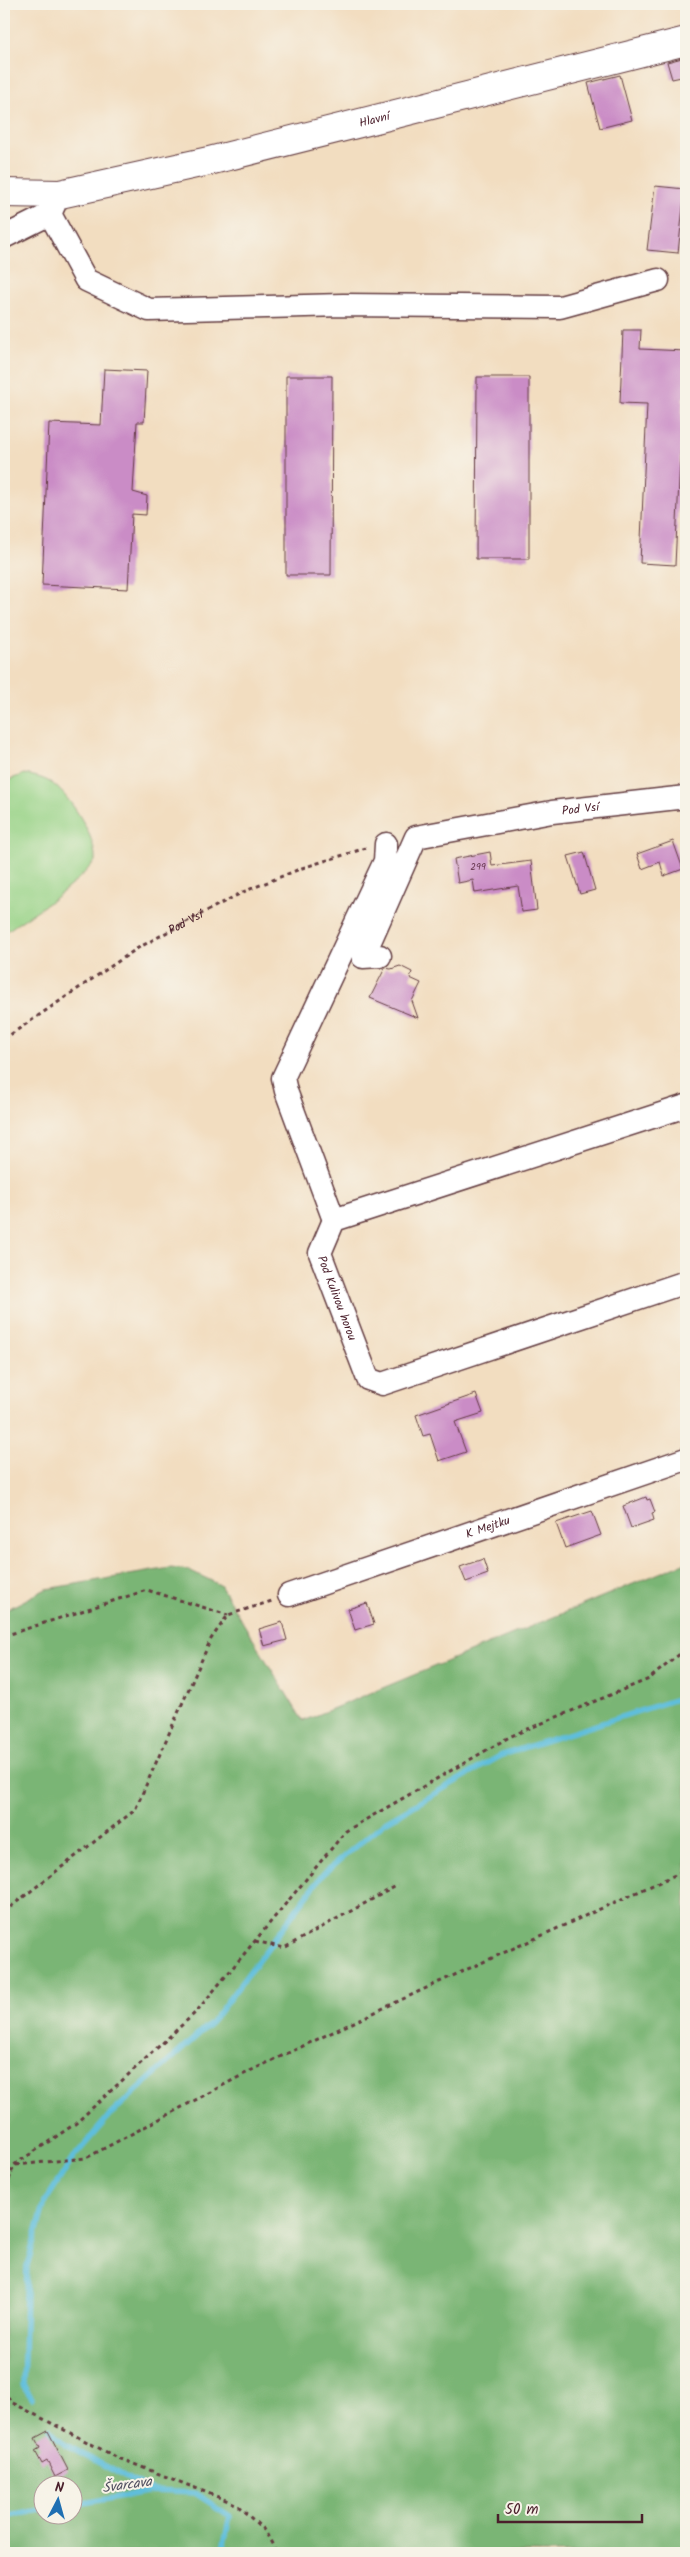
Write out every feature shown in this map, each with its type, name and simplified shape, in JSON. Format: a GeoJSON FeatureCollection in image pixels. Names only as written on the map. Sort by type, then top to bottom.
{"type":"FeatureCollection","features":[{"type":"Feature","properties":{"kind":"main road","name":"Hlavní"},"geometry":{"type":"LineString","coordinates":[[4,193],[55,204],[209,161],[686,41]]}},
{"type":"Feature","properties":{"kind":"street"},"geometry":{"type":"LineString","coordinates":[[4,236],[55,204],[86,280],[149,310],[343,304],[560,307],[658,280]]}},
{"type":"Feature","properties":{"kind":"street","name":"Pod Vsí"},"geometry":{"type":"LineString","coordinates":[[380,956],[363,957],[416,836],[552,812],[686,797]]}},
{"type":"Feature","properties":{"kind":"street"},"geometry":{"type":"LineString","coordinates":[[386,844],[385,861],[283,1078],[286,1091],[334,1220],[686,1106]]}},
{"type":"Feature","properties":{"kind":"street","name":"Pod Kulivou horou"},"geometry":{"type":"LineString","coordinates":[[334,1220],[320,1253],[368,1379],[382,1384],[686,1282]]}},
{"type":"Feature","properties":{"kind":"street","name":"K Mejtku"},"geometry":{"type":"LineString","coordinates":[[289,1595],[686,1459]]}},
{"type":"Feature","properties":{"kind":"path","name":"Pod Vsí"},"geometry":{"type":"LineString","coordinates":[[4,1040],[138,948],[242,892],[302,868],[359,849],[386,844]]}},
{"type":"Feature","properties":{"kind":"path"},"geometry":{"type":"LineString","coordinates":[[4,1636],[147,1590],[228,1615],[289,1595]]}},
{"type":"Feature","properties":{"kind":"path"},"geometry":{"type":"LineString","coordinates":[[4,1912],[135,1810],[212,1639],[228,1615]]}},
{"type":"Feature","properties":{"kind":"path"},"geometry":{"type":"LineString","coordinates":[[4,2195],[14,2165],[75,2124],[196,2012],[346,1831],[510,1736],[650,1679],[686,1649]]}},
{"type":"Feature","properties":{"kind":"path"},"geometry":{"type":"LineString","coordinates":[[14,2165],[86,2158],[252,2070],[437,1982],[686,1870]]}},
{"type":"Feature","properties":{"kind":"path"},"geometry":{"type":"LineString","coordinates":[[255,1941],[284,1948],[398,1885]]}},
{"type":"Feature","properties":{"kind":"path"},"geometry":{"type":"LineString","coordinates":[[4,2390],[11,2402],[116,2457],[236,2504],[265,2531],[276,2553]]}},
{"type":"Feature","properties":{"kind":"green space"},"geometry":{"type":"Polygon","coordinates":[[[24,774],[39,777],[53,784],[75,808],[92,841],[95,861],[64,891],[4,933],[4,782],[24,774]]]}},
{"type":"Feature","properties":{"kind":"green space"},"geometry":{"type":"Polygon","coordinates":[[[686,1562],[686,2553],[4,2553],[4,1611],[46,1589],[170,1568],[189,1570],[220,1585],[303,1721],[686,1562]]]}},
{"type":"Feature","properties":{"kind":"building"},"geometry":{"type":"Polygon","coordinates":[[[686,57],[686,76],[672,79],[667,62],[686,57]]]}},
{"type":"Feature","properties":{"kind":"building"},"geometry":{"type":"Polygon","coordinates":[[[620,75],[632,120],[600,128],[588,83],[620,75]]]}},
{"type":"Feature","properties":{"kind":"building"},"geometry":{"type":"Polygon","coordinates":[[[655,186],[685,189],[678,253],[647,250],[655,186]]]}},
{"type":"Feature","properties":{"kind":"building"},"geometry":{"type":"Polygon","coordinates":[[[623,330],[641,330],[640,349],[686,351],[686,398],[683,397],[675,565],[640,563],[647,404],[620,403],[623,330]]]}},
{"type":"Feature","properties":{"kind":"building"},"geometry":{"type":"Polygon","coordinates":[[[104,369],[147,371],[144,422],[137,422],[133,492],[147,496],[146,515],[132,514],[128,589],[42,585],[49,423],[101,425],[104,369]]]}},
{"type":"Feature","properties":{"kind":"building"},"geometry":{"type":"Polygon","coordinates":[[[286,376],[332,376],[331,575],[286,575],[286,376]]]}},
{"type":"Feature","properties":{"kind":"building"},"geometry":{"type":"Polygon","coordinates":[[[477,377],[529,377],[529,559],[476,559],[477,377]]]}},
{"type":"Feature","properties":{"kind":"building"},"geometry":{"type":"Polygon","coordinates":[[[673,841],[683,869],[664,876],[660,862],[642,869],[637,854],[673,841]]]}},
{"type":"Feature","properties":{"kind":"building"},"geometry":{"type":"Polygon","coordinates":[[[490,852],[492,866],[531,861],[537,910],[522,912],[518,886],[475,893],[473,880],[458,883],[454,859],[490,852]]]}},
{"type":"Feature","properties":{"kind":"building"},"geometry":{"type":"Polygon","coordinates":[[[584,852],[595,890],[580,894],[568,856],[584,852]]]}},
{"type":"Feature","properties":{"kind":"building"},"geometry":{"type":"Polygon","coordinates":[[[400,966],[412,972],[410,978],[421,983],[412,1001],[418,1018],[370,998],[385,968],[391,969],[400,966]]]}},
{"type":"Feature","properties":{"kind":"building"},"geometry":{"type":"Polygon","coordinates":[[[476,1394],[483,1413],[455,1422],[466,1452],[439,1461],[430,1434],[423,1436],[416,1415],[476,1394]]]}},
{"type":"Feature","properties":{"kind":"building"},"geometry":{"type":"Polygon","coordinates":[[[646,1497],[647,1500],[650,1499],[655,1512],[652,1513],[654,1520],[631,1528],[623,1506],[646,1497]]]}},
{"type":"Feature","properties":{"kind":"building"},"geometry":{"type":"Polygon","coordinates":[[[592,1511],[601,1535],[565,1548],[556,1523],[592,1511]]]}},
{"type":"Feature","properties":{"kind":"building"},"geometry":{"type":"Polygon","coordinates":[[[483,1559],[488,1574],[466,1582],[460,1567],[483,1559]]]}},
{"type":"Feature","properties":{"kind":"building"},"geometry":{"type":"Polygon","coordinates":[[[367,1603],[374,1624],[355,1630],[348,1609],[367,1603]]]}},
{"type":"Feature","properties":{"kind":"building"},"geometry":{"type":"Polygon","coordinates":[[[282,1622],[287,1640],[264,1646],[259,1629],[282,1622]]]}},
{"type":"Feature","properties":{"kind":"building"},"geometry":{"type":"Polygon","coordinates":[[[48,2431],[68,2470],[61,2474],[54,2474],[47,2461],[42,2464],[35,2451],[40,2448],[35,2438],[48,2431]]]}},
{"type":"Feature","properties":{"kind":"waterway"},"geometry":{"type":"LineString","coordinates":[[32,2398],[23,2385],[27,2266],[45,2202],[73,2158],[111,2114],[211,2023],[324,1873],[385,1822],[502,1755],[686,1696]]}},
{"type":"Feature","properties":{"kind":"waterway"},"geometry":{"type":"LineString","coordinates":[[50,2429],[64,2444],[152,2491]]}},
{"type":"Feature","properties":{"kind":"waterway","name":"Švarcava"},"geometry":{"type":"LineString","coordinates":[[82,2503],[153,2491],[195,2493],[230,2516],[222,2553]]}},
{"type":"Feature","properties":{"kind":"waterway","name":"Švarcava"},"geometry":{"type":"LineString","coordinates":[[4,2517],[32,2512]]}}]}
